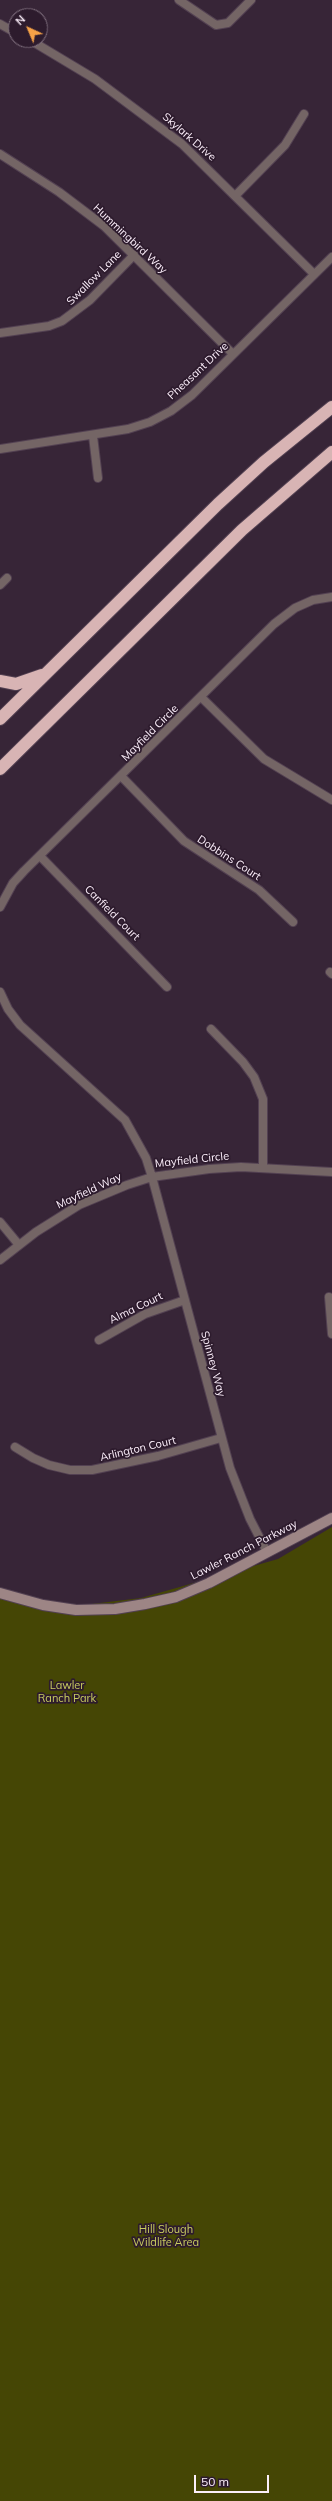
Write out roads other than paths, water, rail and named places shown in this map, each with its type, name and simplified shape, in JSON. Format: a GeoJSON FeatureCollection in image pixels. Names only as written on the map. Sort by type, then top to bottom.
{"type":"FeatureCollection","features":[{"type":"Feature","properties":{"kind":"highway"},"geometry":{"type":"LineString","coordinates":[[0,719],[218,504],[264,462],[332,407]]}},
{"type":"Feature","properties":{"kind":"highway"},"geometry":{"type":"LineString","coordinates":[[0,769],[242,530],[332,452]]}},
{"type":"Feature","properties":{"kind":"highway"},"geometry":{"type":"LineString","coordinates":[[0,681],[16,684],[46,674]]}},
{"type":"Feature","properties":{"kind":"street"},"geometry":{"type":"LineString","coordinates":[[179,0],[216,25],[228,23],[251,0]]}},
{"type":"Feature","properties":{"kind":"street","name":"Skylark Drive"},"geometry":{"type":"LineString","coordinates":[[44,48],[96,79],[182,144],[236,195],[314,274]]}},
{"type":"Feature","properties":{"kind":"street"},"geometry":{"type":"LineString","coordinates":[[236,195],[285,145],[304,114]]}},
{"type":"Feature","properties":{"kind":"street","name":"Hummingbird Way"},"geometry":{"type":"LineString","coordinates":[[0,154],[65,196],[104,226],[233,354]]}},
{"type":"Feature","properties":{"kind":"street","name":"Swallow Lane"},"geometry":{"type":"LineString","coordinates":[[0,333],[49,326],[62,321],[90,300],[134,255]]}},
{"type":"Feature","properties":{"kind":"street","name":"Pheasant Drive"},"geometry":{"type":"LineString","coordinates":[[0,449],[93,436],[150,422],[171,411],[192,395],[332,257]]}},
{"type":"Feature","properties":{"kind":"street"},"geometry":{"type":"LineString","coordinates":[[93,436],[98,478]]}},
{"type":"Feature","properties":{"kind":"street"},"geometry":{"type":"LineString","coordinates":[[0,585],[7,578]]}},
{"type":"Feature","properties":{"kind":"street","name":"Mayfield Circle"},"geometry":{"type":"LineString","coordinates":[[0,907],[13,883],[284,616],[313,600],[332,597]]}},
{"type":"Feature","properties":{"kind":"street"},"geometry":{"type":"LineString","coordinates":[[201,697],[264,759],[332,800]]}},
{"type":"Feature","properties":{"kind":"street","name":"Dobbins Court"},"geometry":{"type":"LineString","coordinates":[[121,776],[184,841],[259,890],[293,922]]}},
{"type":"Feature","properties":{"kind":"street","name":"Canfield Court"},"geometry":{"type":"LineString","coordinates":[[40,856],[167,986]]}},
{"type":"Feature","properties":{"kind":"street","name":"Mayfield Circle"},"geometry":{"type":"LineString","coordinates":[[0,992],[8,1009],[20,1024],[124,1120],[146,1158],[152,1177],[209,1169],[263,1167],[332,1172]]}},
{"type":"Feature","properties":{"kind":"street"},"geometry":{"type":"LineString","coordinates":[[211,1029],[243,1062],[254,1077],[263,1099],[263,1167]]}},
{"type":"Feature","properties":{"kind":"street","name":"Mayfield Way"},"geometry":{"type":"LineString","coordinates":[[0,1260],[19,1244],[79,1205],[127,1185],[152,1177]]}},
{"type":"Feature","properties":{"kind":"street","name":"Spinney Way"},"geometry":{"type":"LineString","coordinates":[[152,1177],[221,1438],[240,1496],[267,1552]]}},
{"type":"Feature","properties":{"kind":"street"},"geometry":{"type":"LineString","coordinates":[[0,1222],[19,1244]]}},
{"type":"Feature","properties":{"kind":"street"},"geometry":{"type":"LineString","coordinates":[[329,1297],[332,1334]]}},
{"type":"Feature","properties":{"kind":"street","name":"Alma Court"},"geometry":{"type":"LineString","coordinates":[[99,1340],[144,1314],[184,1300]]}},
{"type":"Feature","properties":{"kind":"street","name":"Arlington Court"},"geometry":{"type":"LineString","coordinates":[[15,1447],[33,1458],[49,1465],[70,1470],[92,1470],[158,1456],[221,1438]]}},
{"type":"Feature","properties":{"kind":"street","name":"Lawler Ranch Parkway"},"geometry":{"type":"LineString","coordinates":[[0,1593],[43,1605],[76,1610],[114,1609],[176,1597],[209,1583],[332,1518]]}},
{"type":"Feature","properties":{"kind":"park label","name":"Lawler Ranch Park"},"geometry":{"type":"Point","coordinates":[67,1692]}},
{"type":"Feature","properties":{"kind":"park label","name":"Hill Slough Wildlife Area"},"geometry":{"type":"Point","coordinates":[166,2236]}}]}
